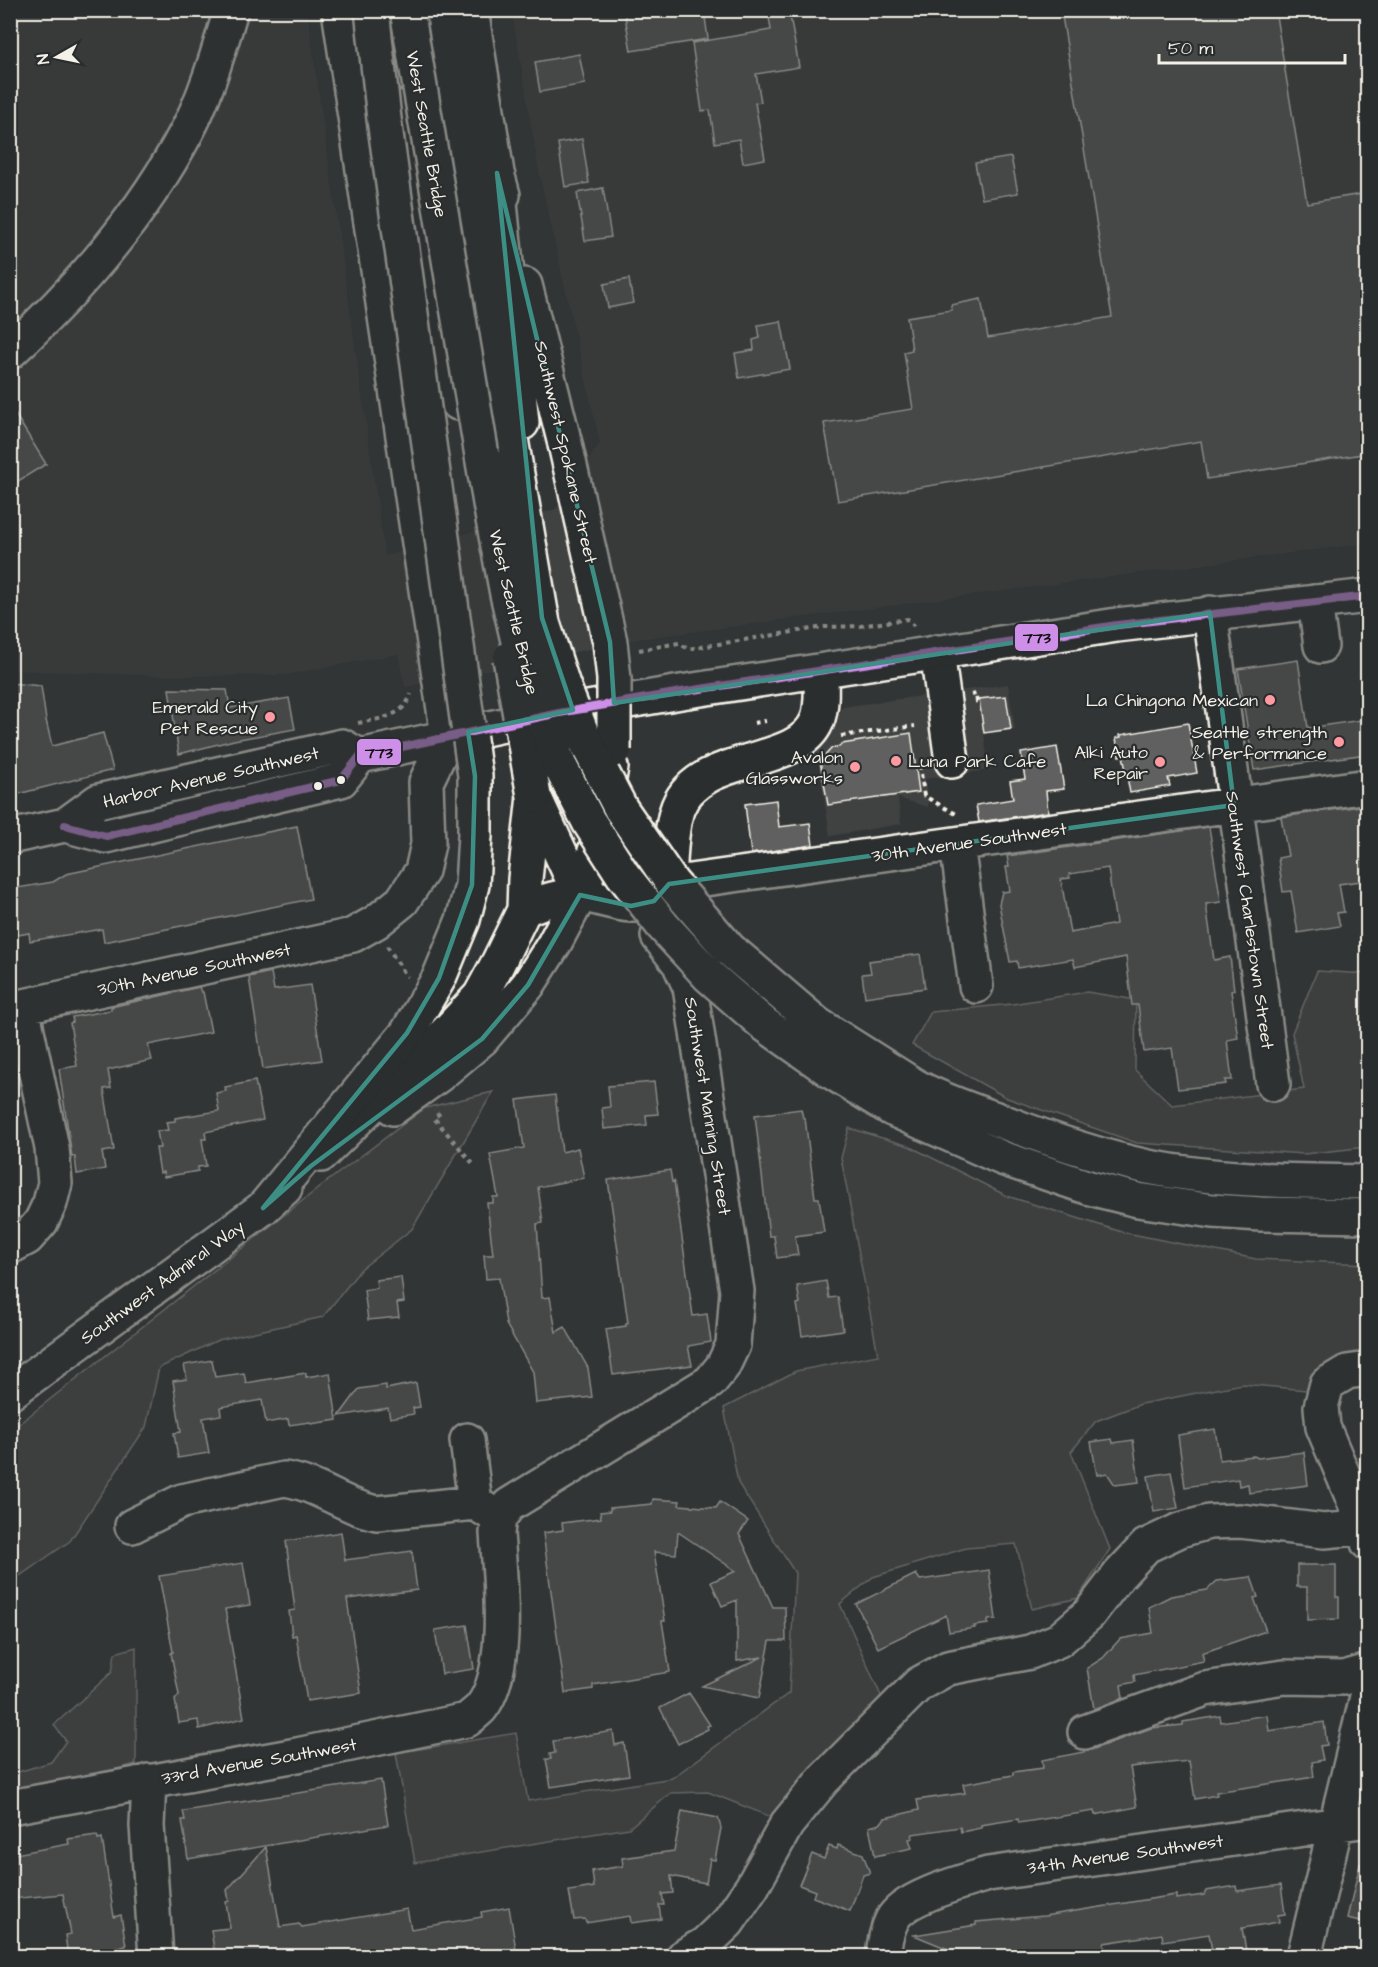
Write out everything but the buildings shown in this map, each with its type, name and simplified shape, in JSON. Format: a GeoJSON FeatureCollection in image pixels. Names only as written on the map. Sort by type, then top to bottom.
{"type":"FeatureCollection","features":[{"type":"Feature","properties":{"kind":"main road"},"geometry":{"type":"LineString","coordinates":[[10,352],[48,318],[104,256],[154,189],[188,129],[216,60],[231,10]]}},
{"type":"Feature","properties":{"kind":"main road"},"geometry":{"type":"LineString","coordinates":[[339,10],[448,736],[426,782],[428,844],[422,871],[402,902],[379,930]]}},
{"type":"Feature","properties":{"kind":"main road"},"geometry":{"type":"LineString","coordinates":[[346,10],[351,90]]}},
{"type":"Feature","properties":{"kind":"main road"},"geometry":{"type":"LineString","coordinates":[[263,1208],[407,1033],[439,978],[463,920],[472,885],[476,835],[475,776],[387,142],[372,10]]}},
{"type":"Feature","properties":{"kind":"main road"},"geometry":{"type":"LineString","coordinates":[[378,10],[400,129],[477,491],[514,678],[534,796],[580,895]]}},
{"type":"Feature","properties":{"kind":"main road","name":"West Seattle Bridge"},"geometry":{"type":"LineString","coordinates":[[407,10],[491,509],[507,594],[527,679],[559,764],[590,822],[623,875],[663,927],[710,976],[764,1024],[835,1074],[892,1109],[1002,1158],[1090,1188],[1138,1200],[1222,1211],[1368,1216]]}},
{"type":"Feature","properties":{"kind":"main road","name":"West Seattle Bridge"},"geometry":{"type":"LineString","coordinates":[[441,10],[543,622],[563,686],[584,738],[621,809],[672,883],[729,949],[817,1024],[939,1099],[1035,1135],[1102,1156],[1150,1167],[1206,1175],[1271,1180],[1368,1182]]}},
{"type":"Feature","properties":{"kind":"main road","name":"Southwest Spokane Street"},"geometry":{"type":"LineString","coordinates":[[471,10],[498,172],[565,444],[610,642],[615,679],[614,750],[599,840],[580,895]]}},
{"type":"Feature","properties":{"kind":"main road"},"geometry":{"type":"LineString","coordinates":[[498,172],[543,631],[559,713]]}},
{"type":"Feature","properties":{"kind":"main road","name":"Harbor Avenue Southwest"},"geometry":{"type":"LineString","coordinates":[[10,837],[65,825],[98,801],[342,746],[360,756],[559,713],[937,652],[1210,613],[1368,596]]}},
{"type":"Feature","properties":{"kind":"main road"},"geometry":{"type":"LineString","coordinates":[[1315,602],[1322,646]]}},
{"type":"Feature","properties":{"kind":"main road","name":"Southwest Charlestown Street"},"geometry":{"type":"LineString","coordinates":[[1210,613],[1273,1084]]}},
{"type":"Feature","properties":{"kind":"main road"},"geometry":{"type":"LineString","coordinates":[[937,652],[952,761]]}},
{"type":"Feature","properties":{"kind":"main road"},"geometry":{"type":"LineString","coordinates":[[524,910],[546,901],[580,895],[631,906],[654,901],[669,884],[671,842],[678,807],[691,788],[711,774],[802,740],[812,730],[818,719],[821,671]]}},
{"type":"Feature","properties":{"kind":"main road","name":"30th Avenue Southwest"},"geometry":{"type":"LineString","coordinates":[[669,884],[958,830],[1234,805],[1368,786]]}},
{"type":"Feature","properties":{"kind":"main road","name":"Southwest Admiral Way"},"geometry":{"type":"LineString","coordinates":[[10,1393],[263,1208],[311,1166],[442,1037],[480,996],[524,910],[534,796]]}},
{"type":"Feature","properties":{"kind":"main road"},"geometry":{"type":"LineString","coordinates":[[958,830],[976,986]]}},
{"type":"Feature","properties":{"kind":"main road","name":"Southwest Admiral Way"},"geometry":{"type":"LineString","coordinates":[[311,1166],[439,1075],[482,1038],[528,985],[555,944],[580,895]]}},
{"type":"Feature","properties":{"kind":"main road","name":"Southwest Manning Street"},"geometry":{"type":"LineString","coordinates":[[487,1510],[508,1505],[710,1382],[723,1366],[733,1345],[736,1292],[690,987],[679,963],[631,906]]}},
{"type":"Feature","properties":{"kind":"main road","name":"30th Avenue Southwest"},"geometry":{"type":"LineString","coordinates":[[16,1008],[379,930]]}},
{"type":"Feature","properties":{"kind":"main road"},"geometry":{"type":"LineString","coordinates":[[10,1247],[27,1238],[41,1222],[50,1203],[55,1183],[52,1148],[16,1008]]}},
{"type":"Feature","properties":{"kind":"main road"},"geometry":{"type":"LineString","coordinates":[[684,1956],[705,1944],[728,1922],[752,1887],[787,1824],[823,1780],[919,1684],[948,1668],[1030,1652],[1059,1640],[1089,1614],[1119,1575],[1146,1546],[1180,1530],[1209,1522],[1230,1521],[1324,1532],[1367,1532],[1323,1427],[1321,1407],[1327,1384],[1347,1372],[1368,1370]]}},
{"type":"Feature","properties":{"kind":"main road"},"geometry":{"type":"LineString","coordinates":[[132,1526],[182,1501],[284,1479],[300,1481],[362,1510],[376,1513],[487,1510],[467,1440]]}},
{"type":"Feature","properties":{"kind":"main road","name":"33rd Avenue Southwest"},"geometry":{"type":"LineString","coordinates":[[10,1807],[338,1747],[467,1720],[481,1707],[491,1689],[502,1629],[497,1533],[487,1510]]}},
{"type":"Feature","properties":{"kind":"main road"},"geometry":{"type":"LineString","coordinates":[[1085,1732],[1204,1689],[1284,1677],[1344,1678],[1368,1671]]}},
{"type":"Feature","properties":{"kind":"main road"},"geometry":{"type":"LineString","coordinates":[[1304,1956],[1352,1822],[1368,1693]]}},
{"type":"Feature","properties":{"kind":"main road"},"geometry":{"type":"LineString","coordinates":[[149,1781],[147,1827],[156,1956]]}},
{"type":"Feature","properties":{"kind":"main road","name":"34th Avenue Southwest"},"geometry":{"type":"LineString","coordinates":[[883,1956],[892,1918],[911,1902],[941,1889],[988,1874],[1352,1822]]}},
{"type":"Feature","properties":{"kind":"path"},"geometry":{"type":"LineString","coordinates":[[635,651],[679,643],[688,649],[824,627],[860,626],[908,619]]}},
{"type":"Feature","properties":{"kind":"path"},"geometry":{"type":"LineString","coordinates":[[754,723],[766,721]]}},
{"type":"Feature","properties":{"kind":"path"},"geometry":{"type":"LineString","coordinates":[[835,737],[915,726]]}},
{"type":"Feature","properties":{"kind":"path"},"geometry":{"type":"LineString","coordinates":[[920,765],[924,796],[958,830]]}},
{"type":"Feature","properties":{"kind":"path"},"geometry":{"type":"LineString","coordinates":[[379,930],[410,982]]}},
{"type":"Feature","properties":{"kind":"path"},"geometry":{"type":"LineString","coordinates":[[442,1110],[434,1118],[475,1166]]}},
{"type":"Feature","properties":{"kind":"highlighted area"},"geometry":{"type":"Polygon","coordinates":[[[497,173],[610,642],[614,703],[1210,613],[1234,805],[669,884],[654,901],[631,906],[580,895],[528,985],[482,1039],[311,1166],[263,1208],[407,1033],[439,978],[472,885],[475,776],[468,732],[573,710],[542,618],[497,173]]]}},
{"type":"Feature","properties":{"kind":"shaded area"},"geometry":{"type":"Polygon","coordinates":[[[11,11],[307,11],[385,556],[556,509],[600,443],[539,172],[512,11],[1367,11],[1367,543],[638,639],[405,687],[398,654],[284,675],[168,676],[11,670],[11,11]]]}},
{"type":"Feature","properties":{"kind":"shaded area"},"geometry":{"type":"Polygon","coordinates":[[[1008,684],[1015,730],[984,734],[989,770],[925,779],[928,807],[898,798],[901,824],[830,836],[817,751],[842,707],[1008,684]]]}},
{"type":"Feature","properties":{"kind":"shaded area"},"geometry":{"type":"Polygon","coordinates":[[[1317,971],[1367,974],[1367,1147],[1304,1154],[1137,1143],[1007,1098],[912,1045],[931,1012],[1012,1004],[1087,992],[1136,1000],[1135,1070],[1172,1105],[1304,1089],[1292,1033],[1317,971]]]}},
{"type":"Feature","properties":{"kind":"shaded area"},"geometry":{"type":"Polygon","coordinates":[[[493,1092],[412,1229],[361,1269],[323,1317],[218,1340],[159,1368],[146,1427],[70,1541],[11,1582],[11,1430],[325,1183],[425,1108],[493,1092]]]}},
{"type":"Feature","properties":{"kind":"shaded area"},"geometry":{"type":"Polygon","coordinates":[[[849,1128],[909,1146],[1007,1196],[1122,1232],[1256,1259],[1367,1264],[1367,1357],[1347,1359],[1318,1368],[1306,1390],[1242,1384],[1141,1404],[1096,1421],[1071,1452],[1110,1549],[1078,1598],[1032,1609],[1016,1544],[966,1548],[873,1577],[840,1604],[882,1698],[771,1817],[708,1792],[671,1793],[629,1828],[415,1863],[396,1753],[516,1733],[528,1801],[672,1778],[789,1693],[795,1573],[738,1483],[724,1408],[796,1371],[878,1355],[841,1158],[849,1128]]]}},
{"type":"Feature","properties":{"kind":"shaded area"},"geometry":{"type":"Polygon","coordinates":[[[136,1647],[136,1764],[11,1796],[10,1770],[18,1772],[51,1762],[66,1741],[54,1725],[112,1672],[115,1653],[136,1647]]]}},
{"type":"Feature","properties":{"kind":"transit line","name":"773"},"geometry":{"type":"LineString","coordinates":[[65,825],[106,836],[341,780],[360,756],[559,713],[1117,625],[1368,596]]}},
{"type":"Feature","properties":{"kind":"place","name":"La Chingona Mexican"},"geometry":{"type":"Point","coordinates":[1270,700]}},
{"type":"Feature","properties":{"kind":"place","name":"Emerald City Pet Rescue"},"geometry":{"type":"Point","coordinates":[270,717]}},
{"type":"Feature","properties":{"kind":"place","name":"Seattle strength & Performance"},"geometry":{"type":"Point","coordinates":[1339,742]}},
{"type":"Feature","properties":{"kind":"place","name":"Luna Park Cafe"},"geometry":{"type":"Point","coordinates":[896,761]}},
{"type":"Feature","properties":{"kind":"place","name":"Alki Auto Repair"},"geometry":{"type":"Point","coordinates":[1160,762]}},
{"type":"Feature","properties":{"kind":"place","name":"Avalon Glassworks"},"geometry":{"type":"Point","coordinates":[855,767]}}]}
